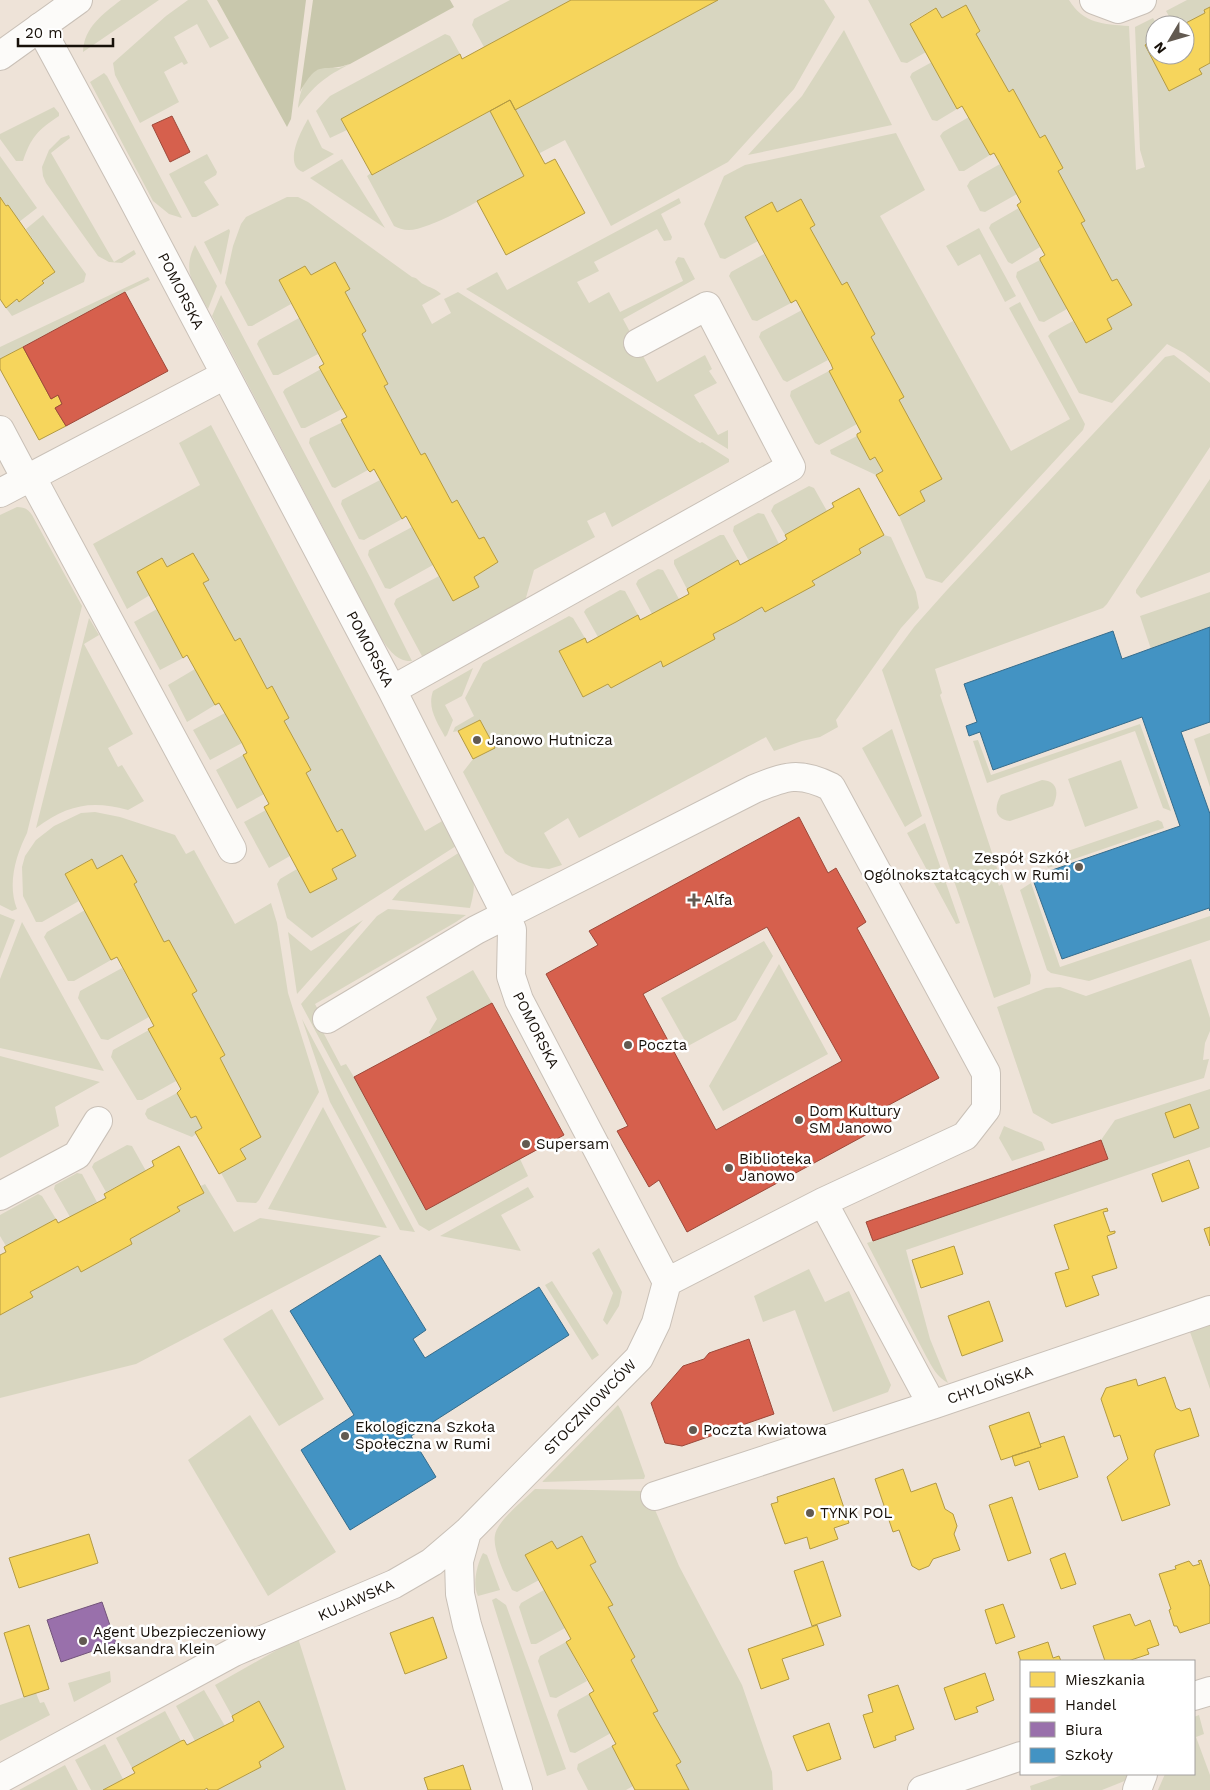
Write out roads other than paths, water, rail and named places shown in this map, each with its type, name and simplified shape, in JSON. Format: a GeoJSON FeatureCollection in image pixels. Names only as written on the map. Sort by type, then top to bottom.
{"type":"FeatureCollection","features":[{"type":"Feature","properties":{"kind":"street"},"geometry":{"type":"LineString","coordinates":[[0,56],[78,0]]}},
{"type":"Feature","properties":{"kind":"street"},"geometry":{"type":"LineString","coordinates":[[1094,0],[1118,9],[1142,0]]}},
{"type":"Feature","properties":{"kind":"street","name":"POMORSKA"},"geometry":{"type":"LineString","coordinates":[[40,27],[392,690],[506,915],[512,930],[511,976],[519,1000],[602,1154],[667,1282]]}},
{"type":"Feature","properties":{"kind":"street"},"geometry":{"type":"LineString","coordinates":[[392,690],[790,466],[707,306],[638,343]]}},
{"type":"Feature","properties":{"kind":"street"},"geometry":{"type":"LineString","coordinates":[[0,493],[225,375]]}},
{"type":"Feature","properties":{"kind":"street"},"geometry":{"type":"LineString","coordinates":[[0,430],[29,478],[232,849]]}},
{"type":"Feature","properties":{"kind":"street"},"geometry":{"type":"LineString","coordinates":[[327,1018],[476,930],[754,789],[782,777],[807,777],[831,787],[986,1073],[986,1109],[965,1136],[822,1202],[667,1282]]}},
{"type":"Feature","properties":{"kind":"street"},"geometry":{"type":"LineString","coordinates":[[0,1196],[77,1154],[98,1121]]}},
{"type":"Feature","properties":{"kind":"street","name":"CHYLOŃSKA"},"geometry":{"type":"LineString","coordinates":[[822,1202],[932,1405],[1210,1310]]}},
{"type":"Feature","properties":{"kind":"street","name":"STOCZNIOWCÓW"},"geometry":{"type":"LineString","coordinates":[[468,1532],[639,1358],[656,1323],[667,1282]]}},
{"type":"Feature","properties":{"kind":"street"},"geometry":{"type":"LineString","coordinates":[[655,1496],[932,1405]]}},
{"type":"Feature","properties":{"kind":"street"},"geometry":{"type":"LineString","coordinates":[[468,1532],[459,1562],[462,1605],[518,1790]]}},
{"type":"Feature","properties":{"kind":"street","name":"KUJAWSKA"},"geometry":{"type":"LineString","coordinates":[[0,1779],[234,1652],[394,1584],[432,1562],[468,1532]]}},
{"type":"Feature","properties":{"kind":"street"},"geometry":{"type":"LineString","coordinates":[[1195,1696],[1210,1691]]}},
{"type":"Feature","properties":{"kind":"street"},"geometry":{"type":"LineString","coordinates":[[922,1790],[1020,1756]]}},
{"type":"Feature","properties":{"kind":"street"},"geometry":{"type":"LineString","coordinates":[[1137,1790],[1143,1775]]}},
{"type":"Feature","properties":{"kind":"place","name":"Janowo Hutnicza"},"geometry":{"type":"Point","coordinates":[477,740]}},
{"type":"Feature","properties":{"kind":"place","name":"Zespół Szkół Ogólnokształcących w Rumi"},"geometry":{"type":"Point","coordinates":[1079,867]}},
{"type":"Feature","properties":{"kind":"place","name":"Alfa"},"geometry":{"type":"Point","coordinates":[694,900]}},
{"type":"Feature","properties":{"kind":"place","name":"Poczta"},"geometry":{"type":"Point","coordinates":[628,1045]}},
{"type":"Feature","properties":{"kind":"place","name":"Dom Kultury SM Janowo"},"geometry":{"type":"Point","coordinates":[799,1120]}},
{"type":"Feature","properties":{"kind":"place","name":"Supersam"},"geometry":{"type":"Point","coordinates":[526,1144]}},
{"type":"Feature","properties":{"kind":"place","name":"Biblioteka Janowo"},"geometry":{"type":"Point","coordinates":[729,1168]}},
{"type":"Feature","properties":{"kind":"place","name":"Poczta Kwiatowa"},"geometry":{"type":"Point","coordinates":[693,1430]}},
{"type":"Feature","properties":{"kind":"place","name":"Ekologiczna Szkoła Społeczna w Rumi"},"geometry":{"type":"Point","coordinates":[345,1436]}},
{"type":"Feature","properties":{"kind":"place","name":"TYNK POL"},"geometry":{"type":"Point","coordinates":[810,1513]}},
{"type":"Feature","properties":{"kind":"place","name":"Agent Ubezpieczeniowy Aleksandra Klein"},"geometry":{"type":"Point","coordinates":[83,1641]}}]}
